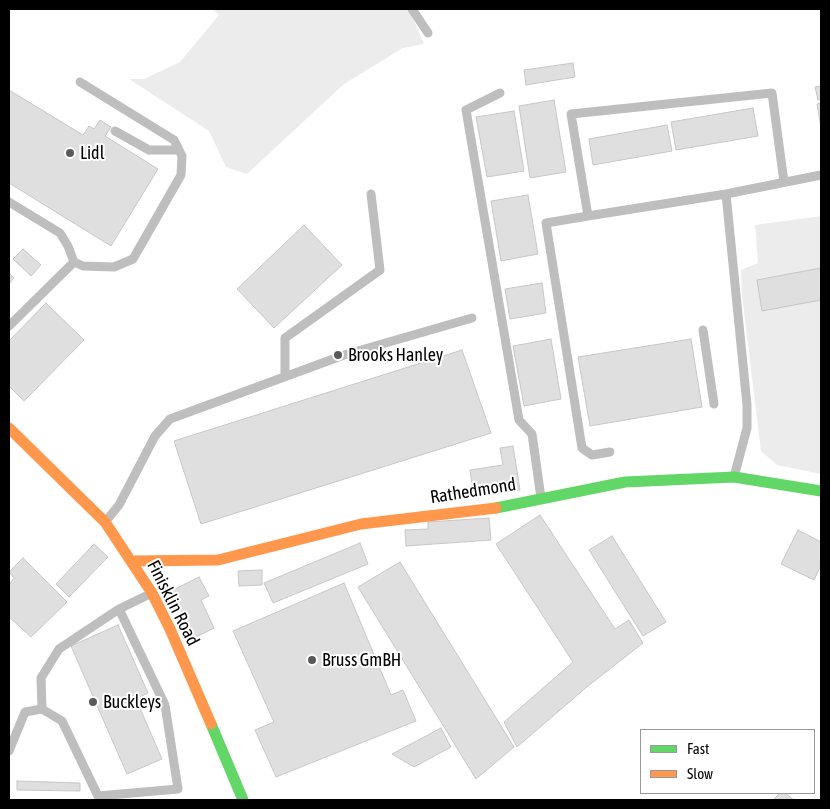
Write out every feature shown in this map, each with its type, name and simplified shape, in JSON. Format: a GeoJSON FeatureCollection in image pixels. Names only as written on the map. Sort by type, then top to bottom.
{"type":"FeatureCollection","features":[{"type":"Feature","properties":{"kind":"street","name":"Finisklin Road"},"geometry":{"type":"LineString","coordinates":[[9,428],[105,522],[152,592],[170,629],[243,800]]}},
{"type":"Feature","properties":{"kind":"street","name":"Rathedmond"},"geometry":{"type":"LineString","coordinates":[[132,561],[218,560],[361,524],[494,508],[625,482],[734,477],[821,491]]}},
{"type":"Feature","properties":{"kind":"lane"},"geometry":{"type":"LineString","coordinates":[[412,9],[428,33]]}},
{"type":"Feature","properties":{"kind":"lane"},"geometry":{"type":"LineString","coordinates":[[9,202],[60,234],[68,246],[74,262],[83,266],[114,267],[133,259],[182,175],[182,156],[174,140],[80,82]]}},
{"type":"Feature","properties":{"kind":"lane"},"geometry":{"type":"LineString","coordinates":[[500,92],[466,110],[519,420],[532,434],[541,498]]}},
{"type":"Feature","properties":{"kind":"lane"},"geometry":{"type":"LineString","coordinates":[[588,216],[572,114],[772,92],[784,182]]}},
{"type":"Feature","properties":{"kind":"lane"},"geometry":{"type":"LineString","coordinates":[[114,131],[149,150],[179,150]]}},
{"type":"Feature","properties":{"kind":"lane"},"geometry":{"type":"LineString","coordinates":[[610,452],[592,455],[582,448],[546,223],[726,194],[821,174]]}},
{"type":"Feature","properties":{"kind":"lane"},"geometry":{"type":"LineString","coordinates":[[285,376],[285,338],[380,270],[371,194]]}},
{"type":"Feature","properties":{"kind":"lane"},"geometry":{"type":"LineString","coordinates":[[726,194],[747,405],[747,428],[734,477]]}},
{"type":"Feature","properties":{"kind":"lane"},"geometry":{"type":"LineString","coordinates":[[9,326],[74,262]]}},
{"type":"Feature","properties":{"kind":"lane"},"geometry":{"type":"LineString","coordinates":[[105,522],[119,505],[155,436],[170,419],[344,355],[472,318]]}},
{"type":"Feature","properties":{"kind":"lane"},"geometry":{"type":"LineString","coordinates":[[703,330],[714,404]]}},
{"type":"Feature","properties":{"kind":"lane"},"geometry":{"type":"LineString","coordinates":[[42,710],[41,678],[59,649],[120,609],[152,592]]}},
{"type":"Feature","properties":{"kind":"lane"},"geometry":{"type":"LineString","coordinates":[[9,751],[25,712],[42,710],[62,721],[98,796],[178,789],[165,705],[120,609]]}},
{"type":"Feature","properties":{"kind":"shaded area"},"geometry":{"type":"Polygon","coordinates":[[[212,9],[409,9],[424,44],[403,48],[344,84],[247,174],[226,167],[209,131],[129,79],[144,79],[180,62],[219,15],[212,9]]]}},
{"type":"Feature","properties":{"kind":"shaded area"},"geometry":{"type":"Polygon","coordinates":[[[821,216],[821,474],[777,465],[761,451],[742,296],[741,270],[758,263],[755,225],[821,216]]]}},
{"type":"Feature","properties":{"kind":"building"},"geometry":{"type":"Polygon","coordinates":[[[573,63],[575,77],[526,85],[524,70],[573,63]]]}},
{"type":"Feature","properties":{"kind":"building"},"geometry":{"type":"Polygon","coordinates":[[[821,86],[821,99],[818,100],[815,87],[821,86]]]}},
{"type":"Feature","properties":{"kind":"building","name":"Lidl"},"geometry":{"type":"Polygon","coordinates":[[[9,90],[83,135],[89,126],[94,129],[100,120],[111,127],[105,136],[158,169],[111,246],[9,183],[9,90]]]}},
{"type":"Feature","properties":{"kind":"building"},"geometry":{"type":"Polygon","coordinates":[[[554,100],[566,172],[530,178],[519,106],[554,100]]]}},
{"type":"Feature","properties":{"kind":"building"},"geometry":{"type":"Polygon","coordinates":[[[821,103],[821,127],[817,104],[821,103]]]}},
{"type":"Feature","properties":{"kind":"building"},"geometry":{"type":"Polygon","coordinates":[[[753,108],[758,136],[676,150],[671,122],[753,108]]]}},
{"type":"Feature","properties":{"kind":"building"},"geometry":{"type":"Polygon","coordinates":[[[514,111],[524,171],[487,177],[476,117],[514,111]]]}},
{"type":"Feature","properties":{"kind":"building"},"geometry":{"type":"Polygon","coordinates":[[[667,125],[672,151],[593,165],[589,139],[667,125]]]}},
{"type":"Feature","properties":{"kind":"building"},"geometry":{"type":"Polygon","coordinates":[[[528,195],[538,254],[501,261],[491,201],[528,195]]]}},
{"type":"Feature","properties":{"kind":"building"},"geometry":{"type":"Polygon","coordinates":[[[304,225],[342,265],[274,328],[237,289],[304,225]]]}},
{"type":"Feature","properties":{"kind":"building"},"geometry":{"type":"Polygon","coordinates":[[[23,249],[41,265],[31,276],[13,259],[23,249]]]}},
{"type":"Feature","properties":{"kind":"building"},"geometry":{"type":"Polygon","coordinates":[[[821,268],[821,300],[762,311],[757,280],[821,268]]]}},
{"type":"Feature","properties":{"kind":"building"},"geometry":{"type":"Polygon","coordinates":[[[9,273],[14,278],[9,284],[9,273]]]}},
{"type":"Feature","properties":{"kind":"building"},"geometry":{"type":"Polygon","coordinates":[[[542,283],[546,313],[510,319],[505,289],[542,283]]]}},
{"type":"Feature","properties":{"kind":"building"},"geometry":{"type":"Polygon","coordinates":[[[46,303],[84,340],[24,401],[9,386],[9,341],[46,303]]]}},
{"type":"Feature","properties":{"kind":"building"},"geometry":{"type":"Polygon","coordinates":[[[551,339],[561,399],[524,406],[513,346],[551,339]]]}},
{"type":"Feature","properties":{"kind":"building"},"geometry":{"type":"Polygon","coordinates":[[[691,339],[702,407],[590,426],[578,357],[691,339]]]}},
{"type":"Feature","properties":{"kind":"building"},"geometry":{"type":"Polygon","coordinates":[[[462,350],[491,433],[201,524],[174,441],[462,350]]]}},
{"type":"Feature","properties":{"kind":"building"},"geometry":{"type":"Polygon","coordinates":[[[513,446],[520,490],[474,497],[470,470],[503,465],[500,448],[513,446]]]}},
{"type":"Feature","properties":{"kind":"building"},"geometry":{"type":"Polygon","coordinates":[[[540,515],[615,629],[629,620],[643,643],[588,686],[517,747],[504,722],[573,662],[496,544],[540,515]]]}},
{"type":"Feature","properties":{"kind":"building"},"geometry":{"type":"Polygon","coordinates":[[[489,518],[491,540],[406,546],[405,530],[428,529],[428,522],[489,518]]]}},
{"type":"Feature","properties":{"kind":"building"},"geometry":{"type":"Polygon","coordinates":[[[798,530],[821,542],[821,565],[814,580],[781,564],[798,530]]]}},
{"type":"Feature","properties":{"kind":"building"},"geometry":{"type":"Polygon","coordinates":[[[612,536],[666,622],[643,636],[589,550],[612,536]]]}},
{"type":"Feature","properties":{"kind":"building"},"geometry":{"type":"Polygon","coordinates":[[[360,543],[368,564],[273,603],[264,583],[360,543]]]}},
{"type":"Feature","properties":{"kind":"building"},"geometry":{"type":"Polygon","coordinates":[[[94,544],[108,557],[69,597],[56,584],[94,544]]]}},
{"type":"Feature","properties":{"kind":"building"},"geometry":{"type":"Polygon","coordinates":[[[23,558],[67,602],[31,637],[9,617],[9,585],[14,578],[9,572],[23,558]]]}},
{"type":"Feature","properties":{"kind":"building"},"geometry":{"type":"Polygon","coordinates":[[[400,562],[514,747],[476,779],[358,587],[400,562]]]}},
{"type":"Feature","properties":{"kind":"building"},"geometry":{"type":"Polygon","coordinates":[[[262,570],[262,585],[239,586],[238,571],[262,570]]]}},
{"type":"Feature","properties":{"kind":"building"},"geometry":{"type":"Polygon","coordinates":[[[199,577],[209,596],[201,600],[214,628],[194,638],[171,591],[199,577]]]}},
{"type":"Feature","properties":{"kind":"building","name":"Bruss GmBH"},"geometry":{"type":"Polygon","coordinates":[[[344,583],[391,695],[403,690],[416,721],[276,777],[255,730],[274,722],[233,631],[344,583]]]}},
{"type":"Feature","properties":{"kind":"building"},"geometry":{"type":"Polygon","coordinates":[[[118,625],[148,693],[136,699],[162,759],[127,774],[71,646],[118,625]]]}},
{"type":"Feature","properties":{"kind":"building"},"geometry":{"type":"Polygon","coordinates":[[[441,728],[451,747],[414,767],[392,754],[441,728]]]}},
{"type":"Feature","properties":{"kind":"building"},"geometry":{"type":"Polygon","coordinates":[[[17,781],[80,783],[80,791],[17,790],[17,781]]]}},
{"type":"Feature","properties":{"kind":"building"},"geometry":{"type":"Polygon","coordinates":[[[779,794],[786,794],[794,800],[773,800],[779,794]]]}},
{"type":"Feature","properties":{"kind":"traffic: fast"},"geometry":{"type":"LineString","coordinates":[[496,508],[625,482],[734,477],[821,491]]}},
{"type":"Feature","properties":{"kind":"traffic: fast"},"geometry":{"type":"LineString","coordinates":[[211,724],[243,800]]}},
{"type":"Feature","properties":{"kind":"traffic: slow"},"geometry":{"type":"LineString","coordinates":[[9,428],[105,522],[152,593],[170,629],[211,724]]}},
{"type":"Feature","properties":{"kind":"traffic: slow"},"geometry":{"type":"LineString","coordinates":[[132,561],[218,560],[361,524],[496,508]]}},
{"type":"Feature","properties":{"kind":"place","name":"Lidl"},"geometry":{"type":"Point","coordinates":[70,153]}},
{"type":"Feature","properties":{"kind":"place","name":"Brooks Hanley"},"geometry":{"type":"Point","coordinates":[338,355]}},
{"type":"Feature","properties":{"kind":"place","name":"Bruss GmBH"},"geometry":{"type":"Point","coordinates":[312,660]}},
{"type":"Feature","properties":{"kind":"place","name":"Buckleys"},"geometry":{"type":"Point","coordinates":[93,702]}}]}
